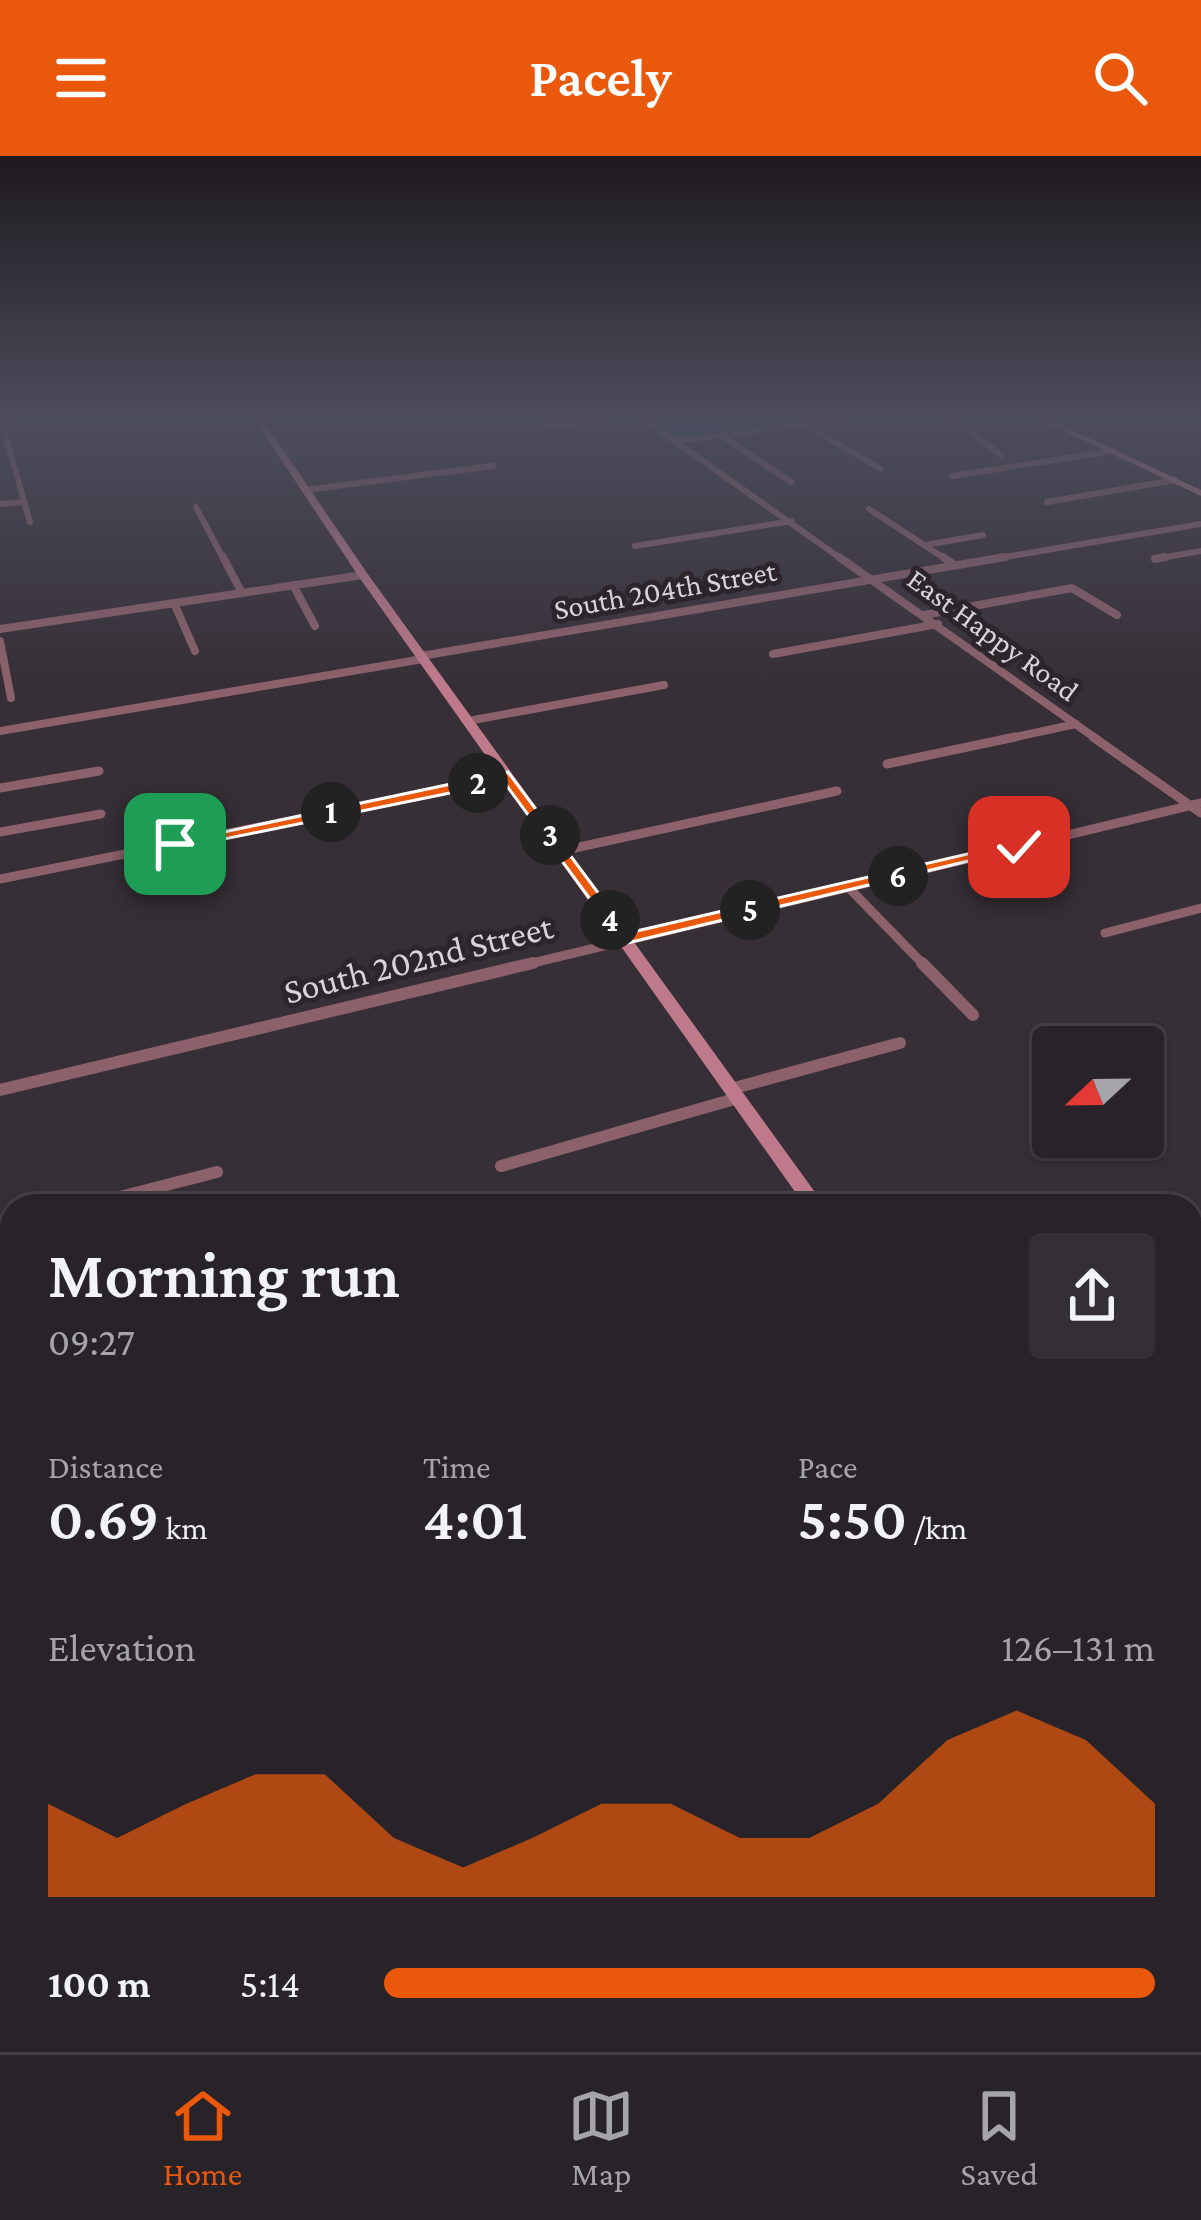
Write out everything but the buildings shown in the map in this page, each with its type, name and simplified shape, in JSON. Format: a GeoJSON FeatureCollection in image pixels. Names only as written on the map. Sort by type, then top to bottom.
{"type":"FeatureCollection","features":[{"type":"Feature","properties":{"kind":"street"},"geometry":{"type":"LineString","coordinates":[[25,504],[30,522]]}},
{"type":"Feature","properties":{"kind":"street"},"geometry":{"type":"LineString","coordinates":[[315,504],[806,1194]]}},
{"type":"Feature","properties":{"kind":"street","name":"East Happy Road"},"geometry":{"type":"LineString","coordinates":[[769,504],[1196,804],[1201,814]]}},
{"type":"Feature","properties":{"kind":"street"},"geometry":{"type":"LineString","coordinates":[[196,507],[242,593]]}},
{"type":"Feature","properties":{"kind":"street"},"geometry":{"type":"LineString","coordinates":[[869,509],[954,565]]}},
{"type":"Feature","properties":{"kind":"street"},"geometry":{"type":"LineString","coordinates":[[635,546],[793,521]]}},
{"type":"Feature","properties":{"kind":"street","name":"South 204th Street"},"geometry":{"type":"LineString","coordinates":[[0,731],[1201,524]]}},
{"type":"Feature","properties":{"kind":"street"},"geometry":{"type":"LineString","coordinates":[[924,545],[983,535]]}},
{"type":"Feature","properties":{"kind":"street"},"geometry":{"type":"LineString","coordinates":[[1155,559],[1201,551]]}},
{"type":"Feature","properties":{"kind":"street"},"geometry":{"type":"LineString","coordinates":[[0,629],[363,574]]}},
{"type":"Feature","properties":{"kind":"street"},"geometry":{"type":"LineString","coordinates":[[293,585],[315,626]]}},
{"type":"Feature","properties":{"kind":"street"},"geometry":{"type":"LineString","coordinates":[[924,615],[1072,588],[1117,615]]}},
{"type":"Feature","properties":{"kind":"street"},"geometry":{"type":"LineString","coordinates":[[174,603],[195,651]]}},
{"type":"Feature","properties":{"kind":"street"},"geometry":{"type":"LineString","coordinates":[[773,654],[938,624]]}},
{"type":"Feature","properties":{"kind":"street"},"geometry":{"type":"LineString","coordinates":[[0,641],[10,698]]}},
{"type":"Feature","properties":{"kind":"street"},"geometry":{"type":"LineString","coordinates":[[468,721],[664,685]]}},
{"type":"Feature","properties":{"kind":"street"},"geometry":{"type":"LineString","coordinates":[[886,764],[1076,724]]}},
{"type":"Feature","properties":{"kind":"street"},"geometry":{"type":"LineString","coordinates":[[0,788],[99,771]]}},
{"type":"Feature","properties":{"kind":"street"},"geometry":{"type":"LineString","coordinates":[[0,879],[508,777]]}},
{"type":"Feature","properties":{"kind":"street"},"geometry":{"type":"LineString","coordinates":[[561,850],[837,791]]}},
{"type":"Feature","properties":{"kind":"street","name":"South 202nd Street"},"geometry":{"type":"LineString","coordinates":[[0,1090],[1196,804]]}},
{"type":"Feature","properties":{"kind":"street"},"geometry":{"type":"LineString","coordinates":[[0,832],[101,814]]}},
{"type":"Feature","properties":{"kind":"street"},"geometry":{"type":"LineString","coordinates":[[848,887],[974,1015]]}},
{"type":"Feature","properties":{"kind":"street"},"geometry":{"type":"LineString","coordinates":[[1106,933],[1201,908]]}},
{"type":"Feature","properties":{"kind":"street"},"geometry":{"type":"LineString","coordinates":[[501,1166],[900,1043]]}},
{"type":"Feature","properties":{"kind":"street"},"geometry":{"type":"LineString","coordinates":[[132,1194],[217,1172]]}},
{"type":"Feature","properties":{"kind":"route"},"geometry":{"type":"LineString","coordinates":[[175,844],[508,777],[623,939],[1019,847]]}}]}
